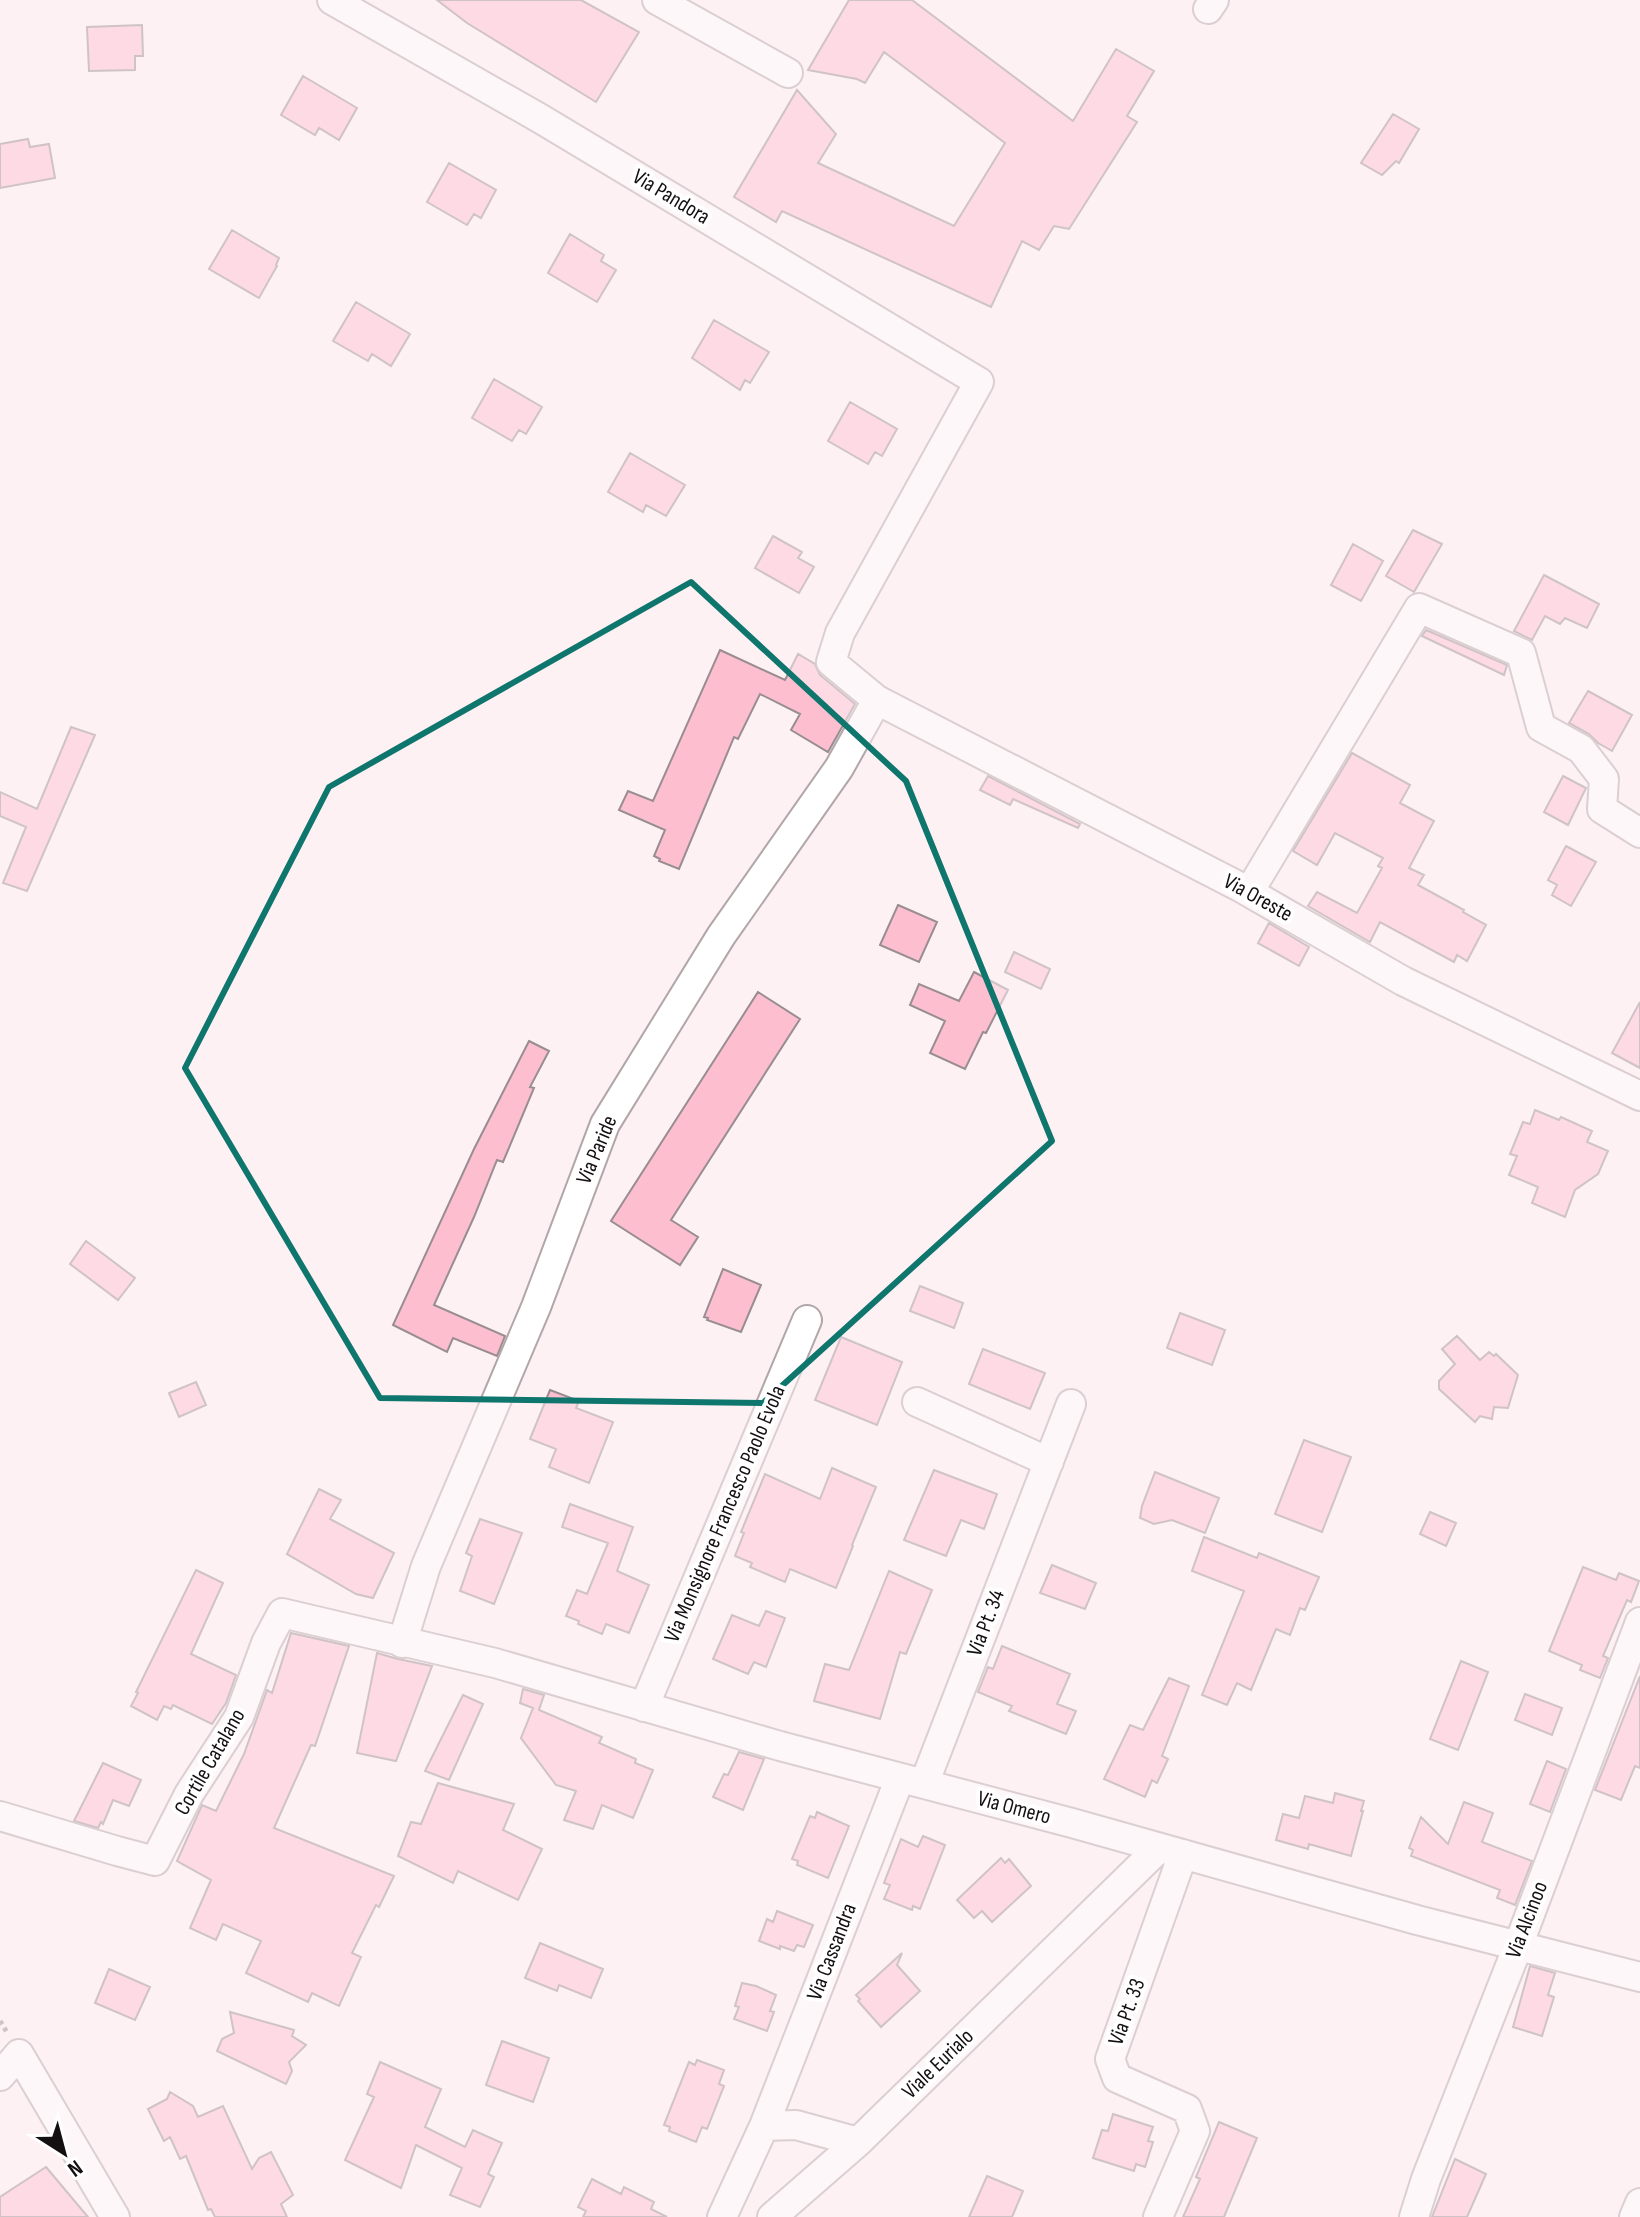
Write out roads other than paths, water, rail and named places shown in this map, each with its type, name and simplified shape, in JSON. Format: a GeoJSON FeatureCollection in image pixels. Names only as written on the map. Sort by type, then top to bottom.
{"type":"FeatureCollection","features":[{"type":"Feature","properties":{"kind":"street","name":"Via Pandora"},"geometry":{"type":"LineString","coordinates":[[332,0],[365,8],[541,119],[979,382]]}},
{"type":"Feature","properties":{"kind":"street"},"geometry":{"type":"LineString","coordinates":[[657,0],[788,73]]}},
{"type":"Feature","properties":{"kind":"street","name":"Via Oreste"},"geometry":{"type":"LineString","coordinates":[[979,382],[840,633],[831,662],[877,700],[1249,892],[1403,981],[1640,1096]]}},
{"type":"Feature","properties":{"kind":"street"},"geometry":{"type":"LineString","coordinates":[[1249,892],[1419,608],[1521,653],[1541,727],[1581,749],[1604,779],[1602,809],[1640,833]]}},
{"type":"Feature","properties":{"kind":"street","name":"Via Paride"},"geometry":{"type":"LineString","coordinates":[[395,1641],[536,1307],[605,1124],[721,936],[839,768],[877,700]]}},
{"type":"Feature","properties":{"kind":"street","name":"Via Monsignore Francesco Paolo Evola"},"geometry":{"type":"LineString","coordinates":[[644,1707],[807,1320]]}},
{"type":"Feature","properties":{"kind":"street"},"geometry":{"type":"LineString","coordinates":[[917,1402],[1049,1462]]}},
{"type":"Feature","properties":{"kind":"street","name":"Via Pt. 34"},"geometry":{"type":"LineString","coordinates":[[912,1781],[1071,1404]]}},
{"type":"Feature","properties":{"kind":"street","name":"Cortile Catalano"},"geometry":{"type":"LineString","coordinates":[[0,1816],[155,1861],[189,1794],[239,1717],[266,1643],[282,1613],[395,1641]]}},
{"type":"Feature","properties":{"kind":"street","name":"Via Alcinoo"},"geometry":{"type":"LineString","coordinates":[[1414,2217],[1640,1622]]}},
{"type":"Feature","properties":{"kind":"street","name":"Via Omero"},"geometry":{"type":"LineString","coordinates":[[395,1641],[495,1663],[780,1746],[1417,1920],[1640,1977]]}},
{"type":"Feature","properties":{"kind":"street","name":"Via Cassandra"},"geometry":{"type":"LineString","coordinates":[[764,2126],[912,1781]]}},
{"type":"Feature","properties":{"kind":"street","name":"Viale Eurialo"},"geometry":{"type":"LineString","coordinates":[[858,2142],[1171,1851]]}},
{"type":"Feature","properties":{"kind":"street","name":"Via Pt. 33"},"geometry":{"type":"LineString","coordinates":[[1158,2217],[1195,2131],[1187,2109],[1117,2078],[1110,2059],[1171,1851]]}},
{"type":"Feature","properties":{"kind":"street"},"geometry":{"type":"LineString","coordinates":[[0,2076],[19,2054],[115,2217]]}},
{"type":"Feature","properties":{"kind":"street"},"geometry":{"type":"LineString","coordinates":[[722,2217],[764,2126],[796,2125],[858,2142]]}},
{"type":"Feature","properties":{"kind":"street"},"geometry":{"type":"LineString","coordinates":[[772,2217],[858,2142]]}},
{"type":"Feature","properties":{"kind":"street"},"geometry":{"type":"LineString","coordinates":[[1634,2217],[1640,2203]]}}]}
